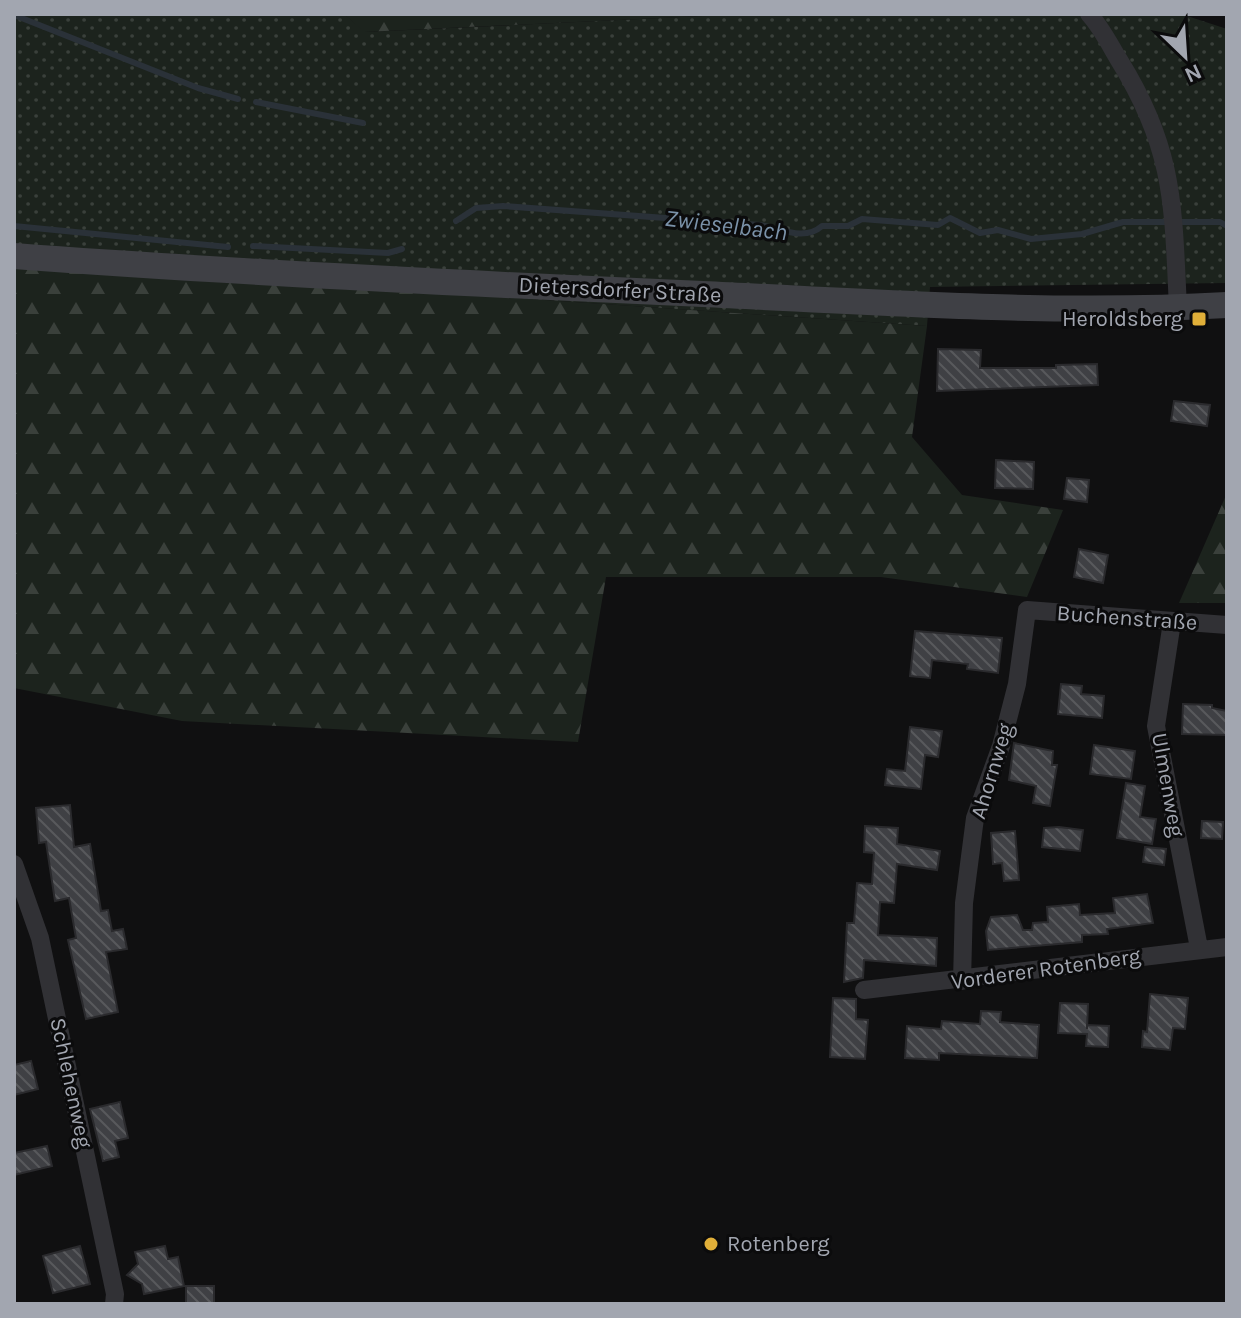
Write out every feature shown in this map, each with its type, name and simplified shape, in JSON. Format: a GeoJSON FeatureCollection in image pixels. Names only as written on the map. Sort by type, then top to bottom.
{"type":"FeatureCollection","features":[{"type":"Feature","properties":{"kind":"street"},"geometry":{"type":"LineString","coordinates":[[1089,14],[1142,98],[1166,160],[1173,208],[1178,308]]}},
{"type":"Feature","properties":{"kind":"street","name":"Dietersdorfer Straße"},"geometry":{"type":"LineString","coordinates":[[14,256],[237,273],[918,304],[1178,308],[1227,305]]}},
{"type":"Feature","properties":{"kind":"street","name":"Buchenstraße"},"geometry":{"type":"LineString","coordinates":[[1027,610],[1227,625]]}},
{"type":"Feature","properties":{"kind":"street","name":"Ahornweg"},"geometry":{"type":"LineString","coordinates":[[962,981],[964,903],[975,818],[1001,746],[1017,684],[1027,610]]}},
{"type":"Feature","properties":{"kind":"street","name":"Ulmenweg"},"geometry":{"type":"LineString","coordinates":[[1172,622],[1156,726],[1199,948]]}},
{"type":"Feature","properties":{"kind":"street","name":"Schlehenweg"},"geometry":{"type":"LineString","coordinates":[[14,864],[40,938],[115,1294],[114,1304]]}},
{"type":"Feature","properties":{"kind":"street","name":"Vorderer Rotenberg"},"geometry":{"type":"LineString","coordinates":[[864,990],[962,981],[1199,948],[1227,947]]}},
{"type":"Feature","properties":{"kind":"green space"},"geometry":{"type":"Polygon","coordinates":[[[14,14],[344,14],[365,32],[745,14],[1181,14],[1227,29],[1227,283],[930,287],[927,326],[14,264],[14,14]]]}},
{"type":"Feature","properties":{"kind":"green space"},"geometry":{"type":"Polygon","coordinates":[[[344,14],[745,14],[364,32],[344,14]]]}},
{"type":"Feature","properties":{"kind":"green space"},"geometry":{"type":"Polygon","coordinates":[[[14,264],[927,326],[912,437],[962,495],[1063,510],[1027,597],[881,577],[606,577],[578,742],[182,721],[14,688],[14,264]]]}},
{"type":"Feature","properties":{"kind":"green space"},"geometry":{"type":"Polygon","coordinates":[[[1227,493],[1227,603],[1179,603],[1227,493]]]}},
{"type":"Feature","properties":{"kind":"building"},"geometry":{"type":"Polygon","coordinates":[[[938,349],[981,350],[980,368],[1056,368],[1056,365],[1097,364],[1098,385],[937,391],[938,349]]]}},
{"type":"Feature","properties":{"kind":"building"},"geometry":{"type":"Polygon","coordinates":[[[1174,401],[1210,405],[1207,426],[1171,421],[1174,401]]]}},
{"type":"Feature","properties":{"kind":"building"},"geometry":{"type":"Polygon","coordinates":[[[996,460],[1034,462],[1033,489],[995,488],[996,460]]]}},
{"type":"Feature","properties":{"kind":"building"},"geometry":{"type":"Polygon","coordinates":[[[1067,478],[1089,480],[1087,502],[1064,499],[1067,478]]]}},
{"type":"Feature","properties":{"kind":"building"},"geometry":{"type":"Polygon","coordinates":[[[1079,549],[1108,555],[1103,583],[1074,577],[1079,549]]]}},
{"type":"Feature","properties":{"kind":"building"},"geometry":{"type":"Polygon","coordinates":[[[915,631],[1002,638],[998,673],[967,669],[968,664],[932,660],[930,678],[910,676],[915,631]]]}},
{"type":"Feature","properties":{"kind":"building"},"geometry":{"type":"Polygon","coordinates":[[[1061,684],[1082,686],[1081,694],[1104,696],[1102,718],[1058,714],[1061,684]]]}},
{"type":"Feature","properties":{"kind":"building"},"geometry":{"type":"Polygon","coordinates":[[[1183,704],[1212,705],[1212,708],[1227,711],[1227,735],[1182,734],[1183,704]]]}},
{"type":"Feature","properties":{"kind":"building"},"geometry":{"type":"Polygon","coordinates":[[[910,727],[942,731],[938,757],[925,755],[921,789],[885,785],[887,769],[905,771],[910,727]]]}},
{"type":"Feature","properties":{"kind":"building"},"geometry":{"type":"Polygon","coordinates":[[[1014,743],[1053,751],[1052,765],[1057,765],[1050,806],[1033,803],[1036,786],[1009,780],[1014,743]]]}},
{"type":"Feature","properties":{"kind":"building"},"geometry":{"type":"Polygon","coordinates":[[[1094,745],[1135,751],[1131,779],[1090,774],[1094,745]]]}},
{"type":"Feature","properties":{"kind":"building"},"geometry":{"type":"Polygon","coordinates":[[[1126,783],[1145,786],[1140,817],[1156,819],[1152,844],[1117,838],[1126,783]]]}},
{"type":"Feature","properties":{"kind":"building"},"geometry":{"type":"Polygon","coordinates":[[[70,805],[74,847],[90,844],[101,911],[108,910],[112,931],[123,929],[127,949],[106,952],[118,1012],[86,1019],[68,940],[76,938],[69,898],[55,901],[46,842],[39,843],[36,808],[70,805]]]}},
{"type":"Feature","properties":{"kind":"building"},"geometry":{"type":"Polygon","coordinates":[[[1202,821],[1223,822],[1222,839],[1201,838],[1202,821]]]}},
{"type":"Feature","properties":{"kind":"building"},"geometry":{"type":"Polygon","coordinates":[[[865,826],[898,828],[897,844],[940,851],[937,870],[897,864],[894,903],[880,902],[878,935],[937,938],[936,966],[864,960],[863,978],[844,982],[847,923],[854,923],[857,883],[872,884],[874,853],[864,852],[865,826]]]}},
{"type":"Feature","properties":{"kind":"building"},"geometry":{"type":"Polygon","coordinates":[[[1044,828],[1083,830],[1080,851],[1042,847],[1044,828]]]}},
{"type":"Feature","properties":{"kind":"building"},"geometry":{"type":"Polygon","coordinates":[[[1015,831],[1019,880],[1004,881],[1002,863],[993,864],[991,833],[1015,831]]]}},
{"type":"Feature","properties":{"kind":"building"},"geometry":{"type":"Polygon","coordinates":[[[1145,847],[1166,849],[1164,865],[1143,862],[1145,847]]]}},
{"type":"Feature","properties":{"kind":"building"},"geometry":{"type":"Polygon","coordinates":[[[1147,894],[1153,923],[1107,929],[1108,934],[1082,935],[1082,942],[988,950],[986,931],[991,917],[1017,915],[1023,930],[1032,930],[1033,923],[1048,922],[1047,907],[1079,904],[1080,915],[1115,913],[1113,898],[1147,894]]]}},
{"type":"Feature","properties":{"kind":"building"},"geometry":{"type":"Polygon","coordinates":[[[1150,994],[1188,998],[1185,1029],[1173,1028],[1170,1050],[1142,1047],[1143,1031],[1147,1032],[1150,994]]]}},
{"type":"Feature","properties":{"kind":"building"},"geometry":{"type":"Polygon","coordinates":[[[833,998],[856,999],[856,1019],[868,1020],[865,1059],[830,1057],[833,998]]]}},
{"type":"Feature","properties":{"kind":"building"},"geometry":{"type":"Polygon","coordinates":[[[1060,1003],[1088,1004],[1087,1025],[1109,1026],[1108,1047],[1086,1046],[1087,1034],[1058,1033],[1060,1003]]]}},
{"type":"Feature","properties":{"kind":"building"},"geometry":{"type":"Polygon","coordinates":[[[981,1011],[1001,1012],[1000,1022],[1039,1025],[1037,1058],[939,1053],[939,1060],[905,1058],[907,1026],[941,1029],[942,1021],[980,1024],[981,1011]]]}},
{"type":"Feature","properties":{"kind":"building"},"geometry":{"type":"Polygon","coordinates":[[[31,1061],[38,1089],[14,1095],[14,1065],[31,1061]]]}},
{"type":"Feature","properties":{"kind":"building"},"geometry":{"type":"Polygon","coordinates":[[[120,1102],[128,1138],[115,1141],[119,1157],[103,1161],[90,1109],[120,1102]]]}},
{"type":"Feature","properties":{"kind":"building"},"geometry":{"type":"Polygon","coordinates":[[[47,1146],[52,1166],[14,1175],[14,1153],[47,1146]]]}},
{"type":"Feature","properties":{"kind":"building"},"geometry":{"type":"Polygon","coordinates":[[[80,1246],[90,1284],[53,1293],[43,1256],[80,1246]]]}},
{"type":"Feature","properties":{"kind":"building"},"geometry":{"type":"Polygon","coordinates":[[[165,1246],[168,1259],[178,1257],[184,1286],[144,1294],[142,1284],[127,1275],[138,1264],[135,1252],[165,1246]]]}},
{"type":"Feature","properties":{"kind":"building"},"geometry":{"type":"Polygon","coordinates":[[[186,1286],[214,1286],[214,1303],[186,1304],[186,1286]]]}},
{"type":"Feature","properties":{"kind":"waterway"},"geometry":{"type":"LineString","coordinates":[[14,15],[198,88],[238,99]]}},
{"type":"Feature","properties":{"kind":"waterway"},"geometry":{"type":"LineString","coordinates":[[256,102],[363,123]]}},
{"type":"Feature","properties":{"kind":"waterway","name":"Zwieselbach"},"geometry":{"type":"LineString","coordinates":[[456,221],[476,208],[503,206],[760,225],[800,234],[822,226],[848,226],[862,219],[938,225],[950,218],[980,233],[998,230],[1031,239],[1082,234],[1123,222],[1220,222],[1227,226]]}},
{"type":"Feature","properties":{"kind":"waterway","name":"Zwieselbach"},"geometry":{"type":"LineString","coordinates":[[14,226],[228,247]]}},
{"type":"Feature","properties":{"kind":"waterway","name":"Zwieselbach"},"geometry":{"type":"LineString","coordinates":[[253,246],[388,253],[402,249]]}},
{"type":"Feature","properties":{"kind":"place","name":"Heroldsberg"},"geometry":{"type":"Point","coordinates":[1199,319]}},
{"type":"Feature","properties":{"kind":"place","name":"Rotenberg"},"geometry":{"type":"Point","coordinates":[711,1244]}}]}
